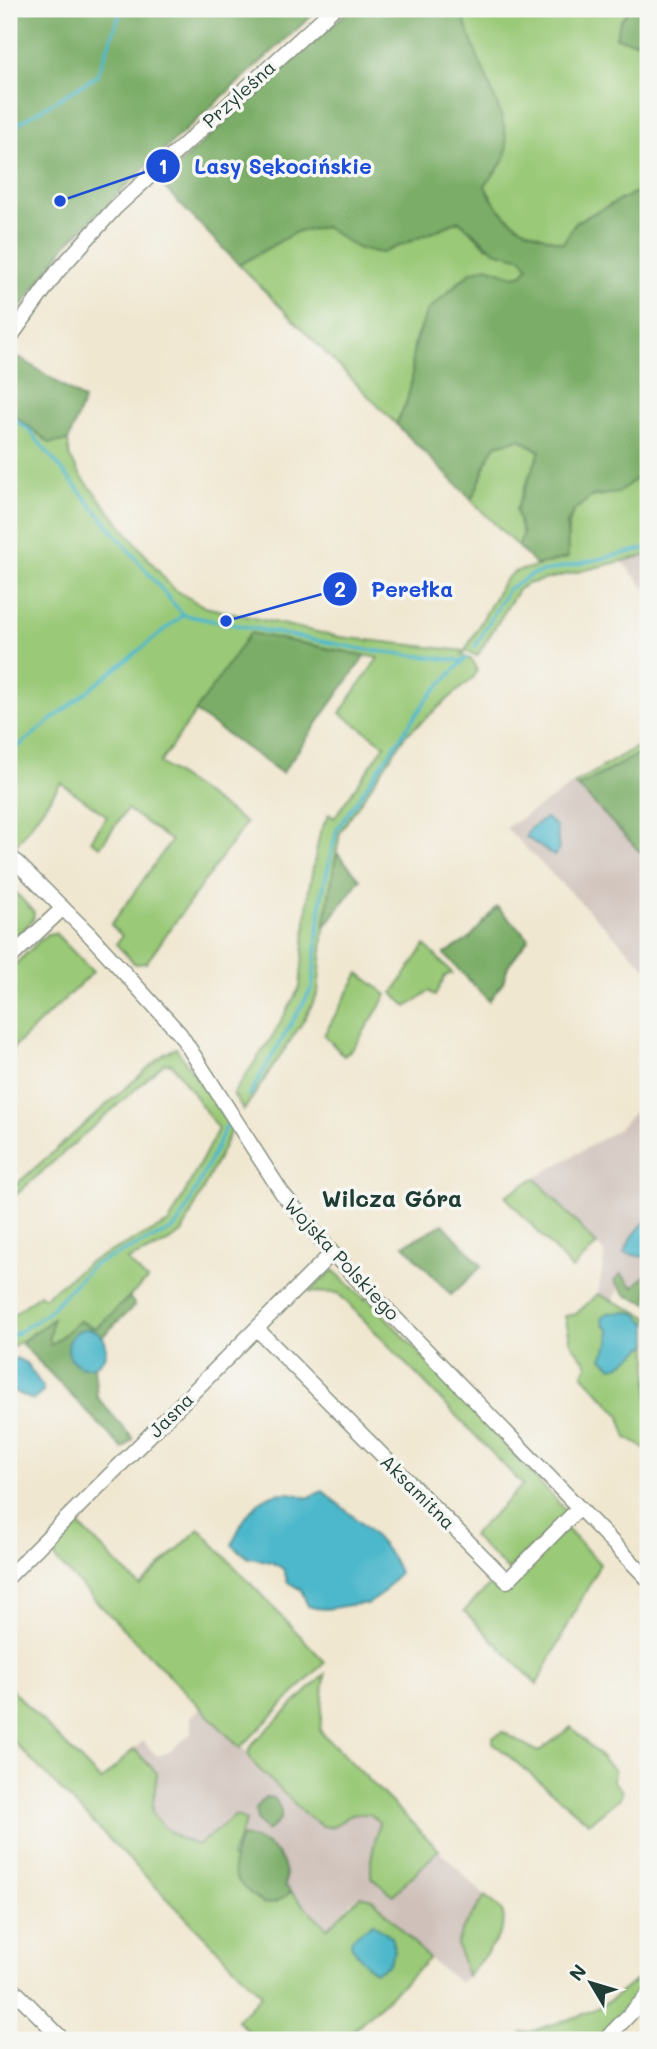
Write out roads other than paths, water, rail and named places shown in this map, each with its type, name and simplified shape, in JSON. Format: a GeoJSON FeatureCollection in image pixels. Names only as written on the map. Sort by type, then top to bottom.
{"type":"FeatureCollection","features":[{"type":"Feature","properties":{"kind":"street","name":"Przyleśna"},"geometry":{"type":"LineString","coordinates":[[9,339],[65,262],[115,208],[333,9]]}},
{"type":"Feature","properties":{"kind":"street","name":"Wojska Polskiego"},"geometry":{"type":"LineString","coordinates":[[9,855],[63,908],[180,1034],[282,1192],[332,1253],[648,1579]]}},
{"type":"Feature","properties":{"kind":"street"},"geometry":{"type":"LineString","coordinates":[[9,958],[63,908]]}},
{"type":"Feature","properties":{"kind":"street","name":"Jasna"},"geometry":{"type":"LineString","coordinates":[[9,1576],[332,1253]]}},
{"type":"Feature","properties":{"kind":"street","name":"Aksamitna"},"geometry":{"type":"LineString","coordinates":[[257,1329],[507,1581],[579,1508]]}},
{"type":"Feature","properties":{"kind":"street"},"geometry":{"type":"LineString","coordinates":[[9,1985],[63,2040]]}},
{"type":"Feature","properties":{"kind":"street"},"geometry":{"type":"LineString","coordinates":[[605,2040],[648,1995]]}},
{"type":"Feature","properties":{"kind":"water"},"geometry":{"type":"Polygon","coordinates":[[[546,818],[556,826],[559,849],[554,856],[526,837],[529,829],[546,818]]]}},
{"type":"Feature","properties":{"kind":"water"},"geometry":{"type":"Polygon","coordinates":[[[648,1218],[648,1258],[624,1253],[632,1237],[648,1218]]]}},
{"type":"Feature","properties":{"kind":"water"},"geometry":{"type":"Polygon","coordinates":[[[607,1313],[637,1314],[648,1325],[648,1344],[620,1365],[612,1367],[602,1358],[610,1341],[609,1329],[604,1326],[602,1318],[607,1313]]]}},
{"type":"Feature","properties":{"kind":"water"},"geometry":{"type":"Polygon","coordinates":[[[87,1329],[100,1335],[106,1348],[100,1361],[87,1367],[74,1361],[68,1348],[74,1335],[87,1329]]]}},
{"type":"Feature","properties":{"kind":"water"},"geometry":{"type":"Polygon","coordinates":[[[16,1358],[26,1363],[43,1387],[43,1392],[33,1400],[9,1389],[9,1365],[16,1358]]]}},
{"type":"Feature","properties":{"kind":"water"},"geometry":{"type":"Polygon","coordinates":[[[323,1491],[376,1538],[399,1572],[381,1595],[368,1604],[323,1609],[308,1606],[301,1590],[288,1582],[283,1569],[272,1562],[249,1558],[232,1545],[251,1510],[270,1496],[281,1493],[307,1498],[323,1491]]]}},
{"type":"Feature","properties":{"kind":"water"},"geometry":{"type":"Polygon","coordinates":[[[373,1923],[391,1937],[395,1951],[388,1965],[376,1972],[367,1966],[351,1945],[352,1938],[373,1923]]]}},
{"type":"Feature","properties":{"kind":"waterway"},"geometry":{"type":"LineString","coordinates":[[9,129],[97,76],[122,9]]}},
{"type":"Feature","properties":{"kind":"waterway"},"geometry":{"type":"LineString","coordinates":[[9,416],[28,429],[183,615]]}},
{"type":"Feature","properties":{"kind":"waterway"},"geometry":{"type":"LineString","coordinates":[[475,647],[508,589],[533,574],[648,548]]}},
{"type":"Feature","properties":{"kind":"waterway"},"geometry":{"type":"LineString","coordinates":[[9,754],[183,615],[367,650],[463,661]]}},
{"type":"Feature","properties":{"kind":"waterway"},"geometry":{"type":"LineString","coordinates":[[249,1096],[312,988],[322,894],[337,829],[427,699],[466,658]]}},
{"type":"Feature","properties":{"kind":"waterway"},"geometry":{"type":"LineString","coordinates":[[9,1338],[45,1315],[93,1265],[172,1230],[181,1220],[227,1125]]}},
{"type":"Feature","properties":{"kind":"place","name":"Lasy Sękocińskie"},"geometry":{"type":"Point","coordinates":[60,201]}},
{"type":"Feature","properties":{"kind":"place","name":"Perełka"},"geometry":{"type":"Point","coordinates":[226,621]}},
{"type":"Feature","properties":{"kind":"district","name":"Wilcza Góra"},"geometry":{"type":"Point","coordinates":[392,1199]}}]}
